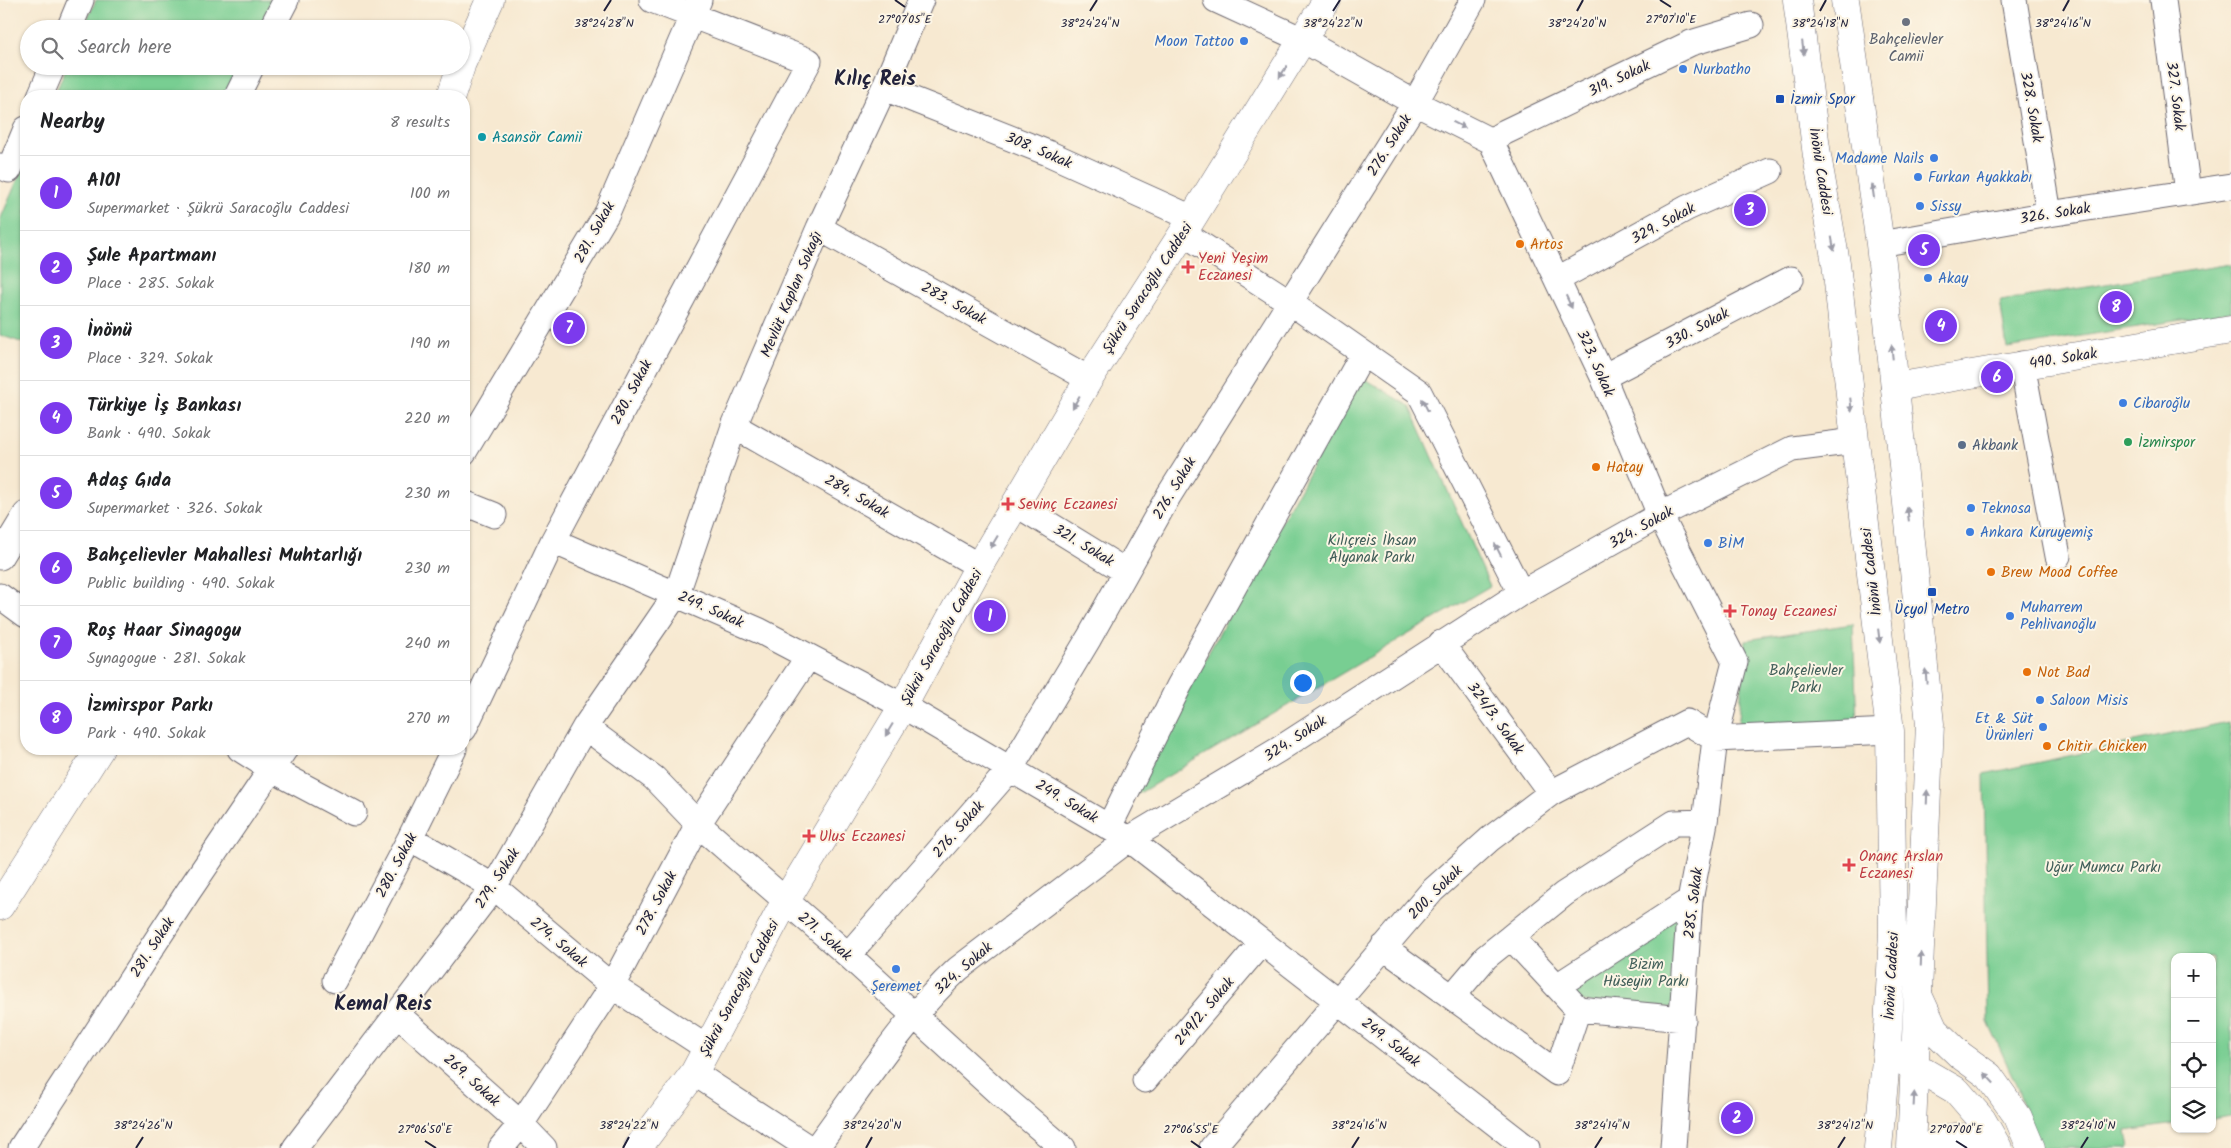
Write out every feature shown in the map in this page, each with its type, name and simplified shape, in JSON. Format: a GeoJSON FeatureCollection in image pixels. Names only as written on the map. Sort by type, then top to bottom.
{"type":"FeatureCollection","features":[{"type":"Feature","properties":{"kind":"main road"},"geometry":{"type":"LineString","coordinates":[[470,46],[490,0]]}},
{"type":"Feature","properties":{"kind":"main road","name":"Şükrü Saracoğlu Caddesi"},"geometry":{"type":"LineString","coordinates":[[638,1148],[694,1073],[785,902],[903,706],[980,566],[1089,379],[1188,226],[1327,0]]}},
{"type":"Feature","properties":{"kind":"main road","name":"İnönü Caddesi"},"geometry":{"type":"LineString","coordinates":[[1797,0],[1817,156],[1836,263],[1855,441],[1890,731],[1893,932],[1887,1048],[1878,1148]]}},
{"type":"Feature","properties":{"kind":"main road","name":"İnönü Caddesi"},"geometry":{"type":"LineString","coordinates":[[1845,0],[1880,244],[1930,724],[1916,1070],[1911,1148]]}},
{"type":"Feature","properties":{"kind":"main road"},"geometry":{"type":"LineString","coordinates":[[454,90],[458,75]]}},
{"type":"Feature","properties":{"kind":"main road","name":"490. Sokak"},"geometry":{"type":"LineString","coordinates":[[1895,387],[2231,330]]}},
{"type":"Feature","properties":{"kind":"main road"},"geometry":{"type":"LineString","coordinates":[[0,906],[96,755]]}},
{"type":"Feature","properties":{"kind":"main road"},"geometry":{"type":"LineString","coordinates":[[1919,997],[1934,1030],[1960,1055],[1989,1076],[2018,1117],[2031,1148]]}},
{"type":"Feature","properties":{"kind":"main road"},"geometry":{"type":"LineString","coordinates":[[1887,1048],[1917,1043],[1937,1046],[1960,1055]]}},
{"type":"Feature","properties":{"kind":"main road"},"geometry":{"type":"LineString","coordinates":[[1887,1048],[1916,1070],[1926,1073],[1957,1091],[1982,1120],[1998,1148]]}},
{"type":"Feature","properties":{"kind":"main road"},"geometry":{"type":"LineString","coordinates":[[1928,1148],[1951,1136],[1977,1139],[1991,1148]]}},
{"type":"Feature","properties":{"kind":"street"},"geometry":{"type":"LineString","coordinates":[[73,20],[81,0]]}},
{"type":"Feature","properties":{"kind":"street"},"geometry":{"type":"LineString","coordinates":[[276,20],[286,0]]}},
{"type":"Feature","properties":{"kind":"street"},"geometry":{"type":"LineString","coordinates":[[652,0],[696,7]]}},
{"type":"Feature","properties":{"kind":"street","name":"Mevlüt Kaplan Sokağı"},"geometry":{"type":"LineString","coordinates":[[677,593],[734,426],[819,228],[884,88],[920,0]]}},
{"type":"Feature","properties":{"kind":"street"},"geometry":{"type":"LineString","coordinates":[[1216,0],[1303,40],[1415,103],[1491,141]]}},
{"type":"Feature","properties":{"kind":"street","name":"276. Sokak"},"geometry":{"type":"LineString","coordinates":[[848,956],[1011,768],[1089,638],[1125,570],[1169,495],[1415,103],[1473,0]]}},
{"type":"Feature","properties":{"kind":"street","name":"328. Sokak"},"geometry":{"type":"LineString","coordinates":[[2014,0],[2049,214]]}},
{"type":"Feature","properties":{"kind":"street","name":"327. Sokak"},"geometry":{"type":"LineString","coordinates":[[2163,0],[2188,193]]}},
{"type":"Feature","properties":{"kind":"street","name":"280. Sokak"},"geometry":{"type":"LineString","coordinates":[[470,716],[553,541],[809,62],[696,7]]}},
{"type":"Feature","properties":{"kind":"street","name":"281. Sokak"},"geometry":{"type":"LineString","coordinates":[[470,442],[606,213],[696,7]]}},
{"type":"Feature","properties":{"kind":"street","name":"319. Sokak"},"geometry":{"type":"LineString","coordinates":[[1491,141],[1505,132],[1692,43],[1751,25]]}},
{"type":"Feature","properties":{"kind":"street"},"geometry":{"type":"LineString","coordinates":[[43,90],[49,75]]}},
{"type":"Feature","properties":{"kind":"street"},"geometry":{"type":"LineString","coordinates":[[239,90],[247,75]]}},
{"type":"Feature","properties":{"kind":"street","name":"308. Sokak"},"geometry":{"type":"LineString","coordinates":[[884,88],[1048,153],[1188,226],[1290,302],[1419,392],[1521,593]]}},
{"type":"Feature","properties":{"kind":"street","name":"323. Sokak"},"geometry":{"type":"LineString","coordinates":[[1491,141],[1603,377],[1660,515],[1736,662]]}},
{"type":"Feature","properties":{"kind":"street"},"geometry":{"type":"LineString","coordinates":[[0,166],[9,170],[20,143]]}},
{"type":"Feature","properties":{"kind":"street","name":"329. Sokak"},"geometry":{"type":"LineString","coordinates":[[1558,279],[1687,208],[1770,171]]}},
{"type":"Feature","properties":{"kind":"street","name":"326. Sokak"},"geometry":{"type":"LineString","coordinates":[[1880,244],[2049,214],[2231,186]]}},
{"type":"Feature","properties":{"kind":"street","name":"283. Sokak"},"geometry":{"type":"LineString","coordinates":[[819,228],[1089,379]]}},
{"type":"Feature","properties":{"kind":"street","name":"330. Sokak"},"geometry":{"type":"LineString","coordinates":[[1603,377],[1790,278]]}},
{"type":"Feature","properties":{"kind":"street"},"geometry":{"type":"LineString","coordinates":[[1119,833],[1179,686],[1363,354]]}},
{"type":"Feature","properties":{"kind":"street"},"geometry":{"type":"LineString","coordinates":[[2022,364],[2058,556]]}},
{"type":"Feature","properties":{"kind":"street","name":"284. Sokak"},"geometry":{"type":"LineString","coordinates":[[734,426],[980,566]]}},
{"type":"Feature","properties":{"kind":"street","name":"324. Sokak"},"geometry":{"type":"LineString","coordinates":[[816,1148],[913,1017],[937,988],[1119,833],[1278,750],[1521,593],[1660,515],[1792,449],[1855,441]]}},
{"type":"Feature","properties":{"kind":"street","name":"321. Sokak"},"geometry":{"type":"LineString","coordinates":[[1016,504],[1125,570]]}},
{"type":"Feature","properties":{"kind":"street"},"geometry":{"type":"LineString","coordinates":[[470,505],[494,515]]}},
{"type":"Feature","properties":{"kind":"street"},"geometry":{"type":"LineString","coordinates":[[0,557],[20,524]]}},
{"type":"Feature","properties":{"kind":"street","name":"249. Sokak"},"geometry":{"type":"LineString","coordinates":[[553,541],[677,593],[760,631],[903,706],[1119,833],[1527,1148]]}},
{"type":"Feature","properties":{"kind":"street","name":"279. Sokak"},"geometry":{"type":"LineString","coordinates":[[295,1148],[494,887],[585,727],[677,593]]}},
{"type":"Feature","properties":{"kind":"street"},"geometry":{"type":"LineString","coordinates":[[0,596],[20,610]]}},
{"type":"Feature","properties":{"kind":"street","name":"324/3. Sokak"},"geometry":{"type":"LineString","coordinates":[[1441,643],[1551,793]]}},
{"type":"Feature","properties":{"kind":"street","name":"278. Sokak"},"geometry":{"type":"LineString","coordinates":[[501,1148],[521,1124],[612,986],[698,824],[808,657]]}},
{"type":"Feature","properties":{"kind":"street","name":"285. Sokak"},"geometry":{"type":"LineString","coordinates":[[1673,1148],[1690,900],[1705,822],[1715,739],[1736,662]]}},
{"type":"Feature","properties":{"kind":"street","name":"200. Sokak"},"geometry":{"type":"LineString","coordinates":[[1212,1148],[1432,891],[1490,839],[1551,793],[1687,722],[1715,739]]}},
{"type":"Feature","properties":{"kind":"street","name":"271. Sokak"},"geometry":{"type":"LineString","coordinates":[[585,727],[654,778],[698,824],[848,956],[913,1017],[1063,1148]]}},
{"type":"Feature","properties":{"kind":"street"},"geometry":{"type":"LineString","coordinates":[[1715,739],[1890,731]]}},
{"type":"Feature","properties":{"kind":"street"},"geometry":{"type":"LineString","coordinates":[[249,755],[273,770],[354,813]]}},
{"type":"Feature","properties":{"kind":"street","name":"281. Sokak"},"geometry":{"type":"LineString","coordinates":[[21,1148],[188,892],[282,755]]}},
{"type":"Feature","properties":{"kind":"street","name":"280. Sokak"},"geometry":{"type":"LineString","coordinates":[[335,980],[410,838],[451,755]]}},
{"type":"Feature","properties":{"kind":"street"},"geometry":{"type":"LineString","coordinates":[[1452,997],[1486,957],[1564,894],[1674,823],[1705,822]]}},
{"type":"Feature","properties":{"kind":"street","name":"274. Sokak"},"geometry":{"type":"LineString","coordinates":[[410,838],[494,887],[612,986],[707,1048]]}},
{"type":"Feature","properties":{"kind":"street"},"geometry":{"type":"LineString","coordinates":[[1557,986],[1690,900]]}},
{"type":"Feature","properties":{"kind":"street"},"geometry":{"type":"LineString","coordinates":[[1511,937],[1578,1009],[1683,1019]]}},
{"type":"Feature","properties":{"kind":"street","name":"249/2. Sokak"},"geometry":{"type":"LineString","coordinates":[[1145,1080],[1262,942]]}},
{"type":"Feature","properties":{"kind":"street"},"geometry":{"type":"LineString","coordinates":[[1384,947],[1557,1073],[1578,1009]]}},
{"type":"Feature","properties":{"kind":"street","name":"269. Sokak"},"geometry":{"type":"LineString","coordinates":[[398,1015],[521,1124],[544,1148]]}},
{"type":"Feature","properties":{"kind":"street"},"geometry":{"type":"LineString","coordinates":[[694,1073],[809,1148]]}},
{"type":"Feature","properties":{"kind":"green space"},"geometry":{"type":"Polygon","coordinates":[[[96,0],[274,0],[264,20],[87,20],[96,0]]]}},
{"type":"Feature","properties":{"kind":"green space"},"geometry":{"type":"Polygon","coordinates":[[[63,75],[236,75],[228,90],[57,90],[63,75]]]}},
{"type":"Feature","properties":{"kind":"green space"},"geometry":{"type":"Polygon","coordinates":[[[20,174],[20,342],[0,335],[0,220],[20,174]]]}},
{"type":"Feature","properties":{"kind":"green space"},"geometry":{"type":"Polygon","coordinates":[[[2231,264],[2231,312],[2007,348],[2000,301],[2231,264]]]}},
{"type":"Feature","properties":{"kind":"green space","name":"Kılıçreis İhsan Alyanak Parkı"},"geometry":{"type":"Polygon","coordinates":[[[1362,377],[1410,406],[1490,586],[1126,801],[1362,377]]]}},
{"type":"Feature","properties":{"kind":"green space","name":"Bahçelievler Parkı"},"geometry":{"type":"Polygon","coordinates":[[[1853,624],[1857,725],[1738,729],[1746,640],[1853,624]]]}},
{"type":"Feature","properties":{"kind":"green space","name":"Uğur Mumcu Parkı"},"geometry":{"type":"Polygon","coordinates":[[[2228,722],[2231,739],[2231,1116],[2216,1118],[2216,953],[2171,953],[2171,1125],[2126,1131],[2129,1148],[2039,1148],[2015,1082],[1988,1022],[1984,774],[2228,722]]]}},
{"type":"Feature","properties":{"kind":"green space","name":"Bizim Hüseyin Parkı"},"geometry":{"type":"Polygon","coordinates":[[[1680,911],[1679,1008],[1581,1002],[1563,987],[1680,911]]]}},
{"type":"Feature","properties":{"kind":"place","name":"Bahçelievler Camii"},"geometry":{"type":"Point","coordinates":[1906,22]}},
{"type":"Feature","properties":{"kind":"place","name":"Moon Tattoo"},"geometry":{"type":"Point","coordinates":[1244,41]}},
{"type":"Feature","properties":{"kind":"place","name":"Nurbatho"},"geometry":{"type":"Point","coordinates":[1683,69]}},
{"type":"Feature","properties":{"kind":"place","name":"İzmir Spor"},"geometry":{"type":"Point","coordinates":[1780,99]}},
{"type":"Feature","properties":{"kind":"place","name":"Asansör Camii"},"geometry":{"type":"Point","coordinates":[482,137]}},
{"type":"Feature","properties":{"kind":"place","name":"Madame Nails"},"geometry":{"type":"Point","coordinates":[1934,158]}},
{"type":"Feature","properties":{"kind":"place","name":"Furkan Ayakkabı"},"geometry":{"type":"Point","coordinates":[1918,177]}},
{"type":"Feature","properties":{"kind":"place","name":"Sissy"},"geometry":{"type":"Point","coordinates":[1920,206]}},
{"type":"Feature","properties":{"kind":"place","name":"İnönü"},"geometry":{"type":"Point","coordinates":[1750,210]}},
{"type":"Feature","properties":{"kind":"place","name":"Artos"},"geometry":{"type":"Point","coordinates":[1520,244]}},
{"type":"Feature","properties":{"kind":"place","name":"Adaş Gıda"},"geometry":{"type":"Point","coordinates":[1924,250]}},
{"type":"Feature","properties":{"kind":"place","name":"Yeni Yeşim Eczanesi"},"geometry":{"type":"Point","coordinates":[1188,267]}},
{"type":"Feature","properties":{"kind":"place","name":"Akay"},"geometry":{"type":"Point","coordinates":[1928,278]}},
{"type":"Feature","properties":{"kind":"place","name":"İzmirspor Parkı"},"geometry":{"type":"Point","coordinates":[2116,307]}},
{"type":"Feature","properties":{"kind":"place","name":"Türkiye İş Bankası"},"geometry":{"type":"Point","coordinates":[1941,326]}},
{"type":"Feature","properties":{"kind":"place","name":"Roş Haar Sinagogu"},"geometry":{"type":"Point","coordinates":[569,328]}},
{"type":"Feature","properties":{"kind":"place","name":"Bahçelievler Mahallesi Muhtarlığı"},"geometry":{"type":"Point","coordinates":[1997,377]}},
{"type":"Feature","properties":{"kind":"place","name":"Cibaroğlu"},"geometry":{"type":"Point","coordinates":[2123,403]}},
{"type":"Feature","properties":{"kind":"place","name":"İzmirspor"},"geometry":{"type":"Point","coordinates":[2128,442]}},
{"type":"Feature","properties":{"kind":"place","name":"Akbank"},"geometry":{"type":"Point","coordinates":[1962,445]}},
{"type":"Feature","properties":{"kind":"place","name":"Hatay"},"geometry":{"type":"Point","coordinates":[1596,467]}},
{"type":"Feature","properties":{"kind":"place","name":"Sevinç Eczanesi"},"geometry":{"type":"Point","coordinates":[1008,504]}},
{"type":"Feature","properties":{"kind":"place","name":"Teknosa"},"geometry":{"type":"Point","coordinates":[1971,508]}},
{"type":"Feature","properties":{"kind":"place","name":"Ankara Kuruyemiş"},"geometry":{"type":"Point","coordinates":[1970,532]}},
{"type":"Feature","properties":{"kind":"place","name":"BİM"},"geometry":{"type":"Point","coordinates":[1708,543]}},
{"type":"Feature","properties":{"kind":"place","name":"Brew Mood Coffee"},"geometry":{"type":"Point","coordinates":[1991,572]}},
{"type":"Feature","properties":{"kind":"place","name":"Üçyol Metro"},"geometry":{"type":"Point","coordinates":[1932,592]}},
{"type":"Feature","properties":{"kind":"place","name":"Tonay Eczanesi"},"geometry":{"type":"Point","coordinates":[1730,611]}},
{"type":"Feature","properties":{"kind":"place","name":"A101"},"geometry":{"type":"Point","coordinates":[990,616]}},
{"type":"Feature","properties":{"kind":"place","name":"Muharrem Pehlivanoğlu"},"geometry":{"type":"Point","coordinates":[2010,616]}},
{"type":"Feature","properties":{"kind":"place","name":"Not Bad"},"geometry":{"type":"Point","coordinates":[2027,672]}},
{"type":"Feature","properties":{"kind":"place","name":"Saloon Misis"},"geometry":{"type":"Point","coordinates":[2040,700]}},
{"type":"Feature","properties":{"kind":"place","name":"Et & Süt Ürünleri"},"geometry":{"type":"Point","coordinates":[2043,727]}},
{"type":"Feature","properties":{"kind":"place","name":"Chitir Chicken"},"geometry":{"type":"Point","coordinates":[2047,746]}},
{"type":"Feature","properties":{"kind":"place","name":"Ulus Eczanesi"},"geometry":{"type":"Point","coordinates":[809,836]}},
{"type":"Feature","properties":{"kind":"place","name":"Onanç Arslan Eczanesi"},"geometry":{"type":"Point","coordinates":[1849,865]}},
{"type":"Feature","properties":{"kind":"place","name":"Şeremet"},"geometry":{"type":"Point","coordinates":[896,969]}},
{"type":"Feature","properties":{"kind":"place","name":"Şule Apartmanı"},"geometry":{"type":"Point","coordinates":[1737,1118]}},
{"type":"Feature","properties":{"kind":"district","name":"Kılıç Reis"},"geometry":{"type":"Point","coordinates":[875,78]}},
{"type":"Feature","properties":{"kind":"district","name":"Kemal Reis"},"geometry":{"type":"Point","coordinates":[383,1003]}}]}
